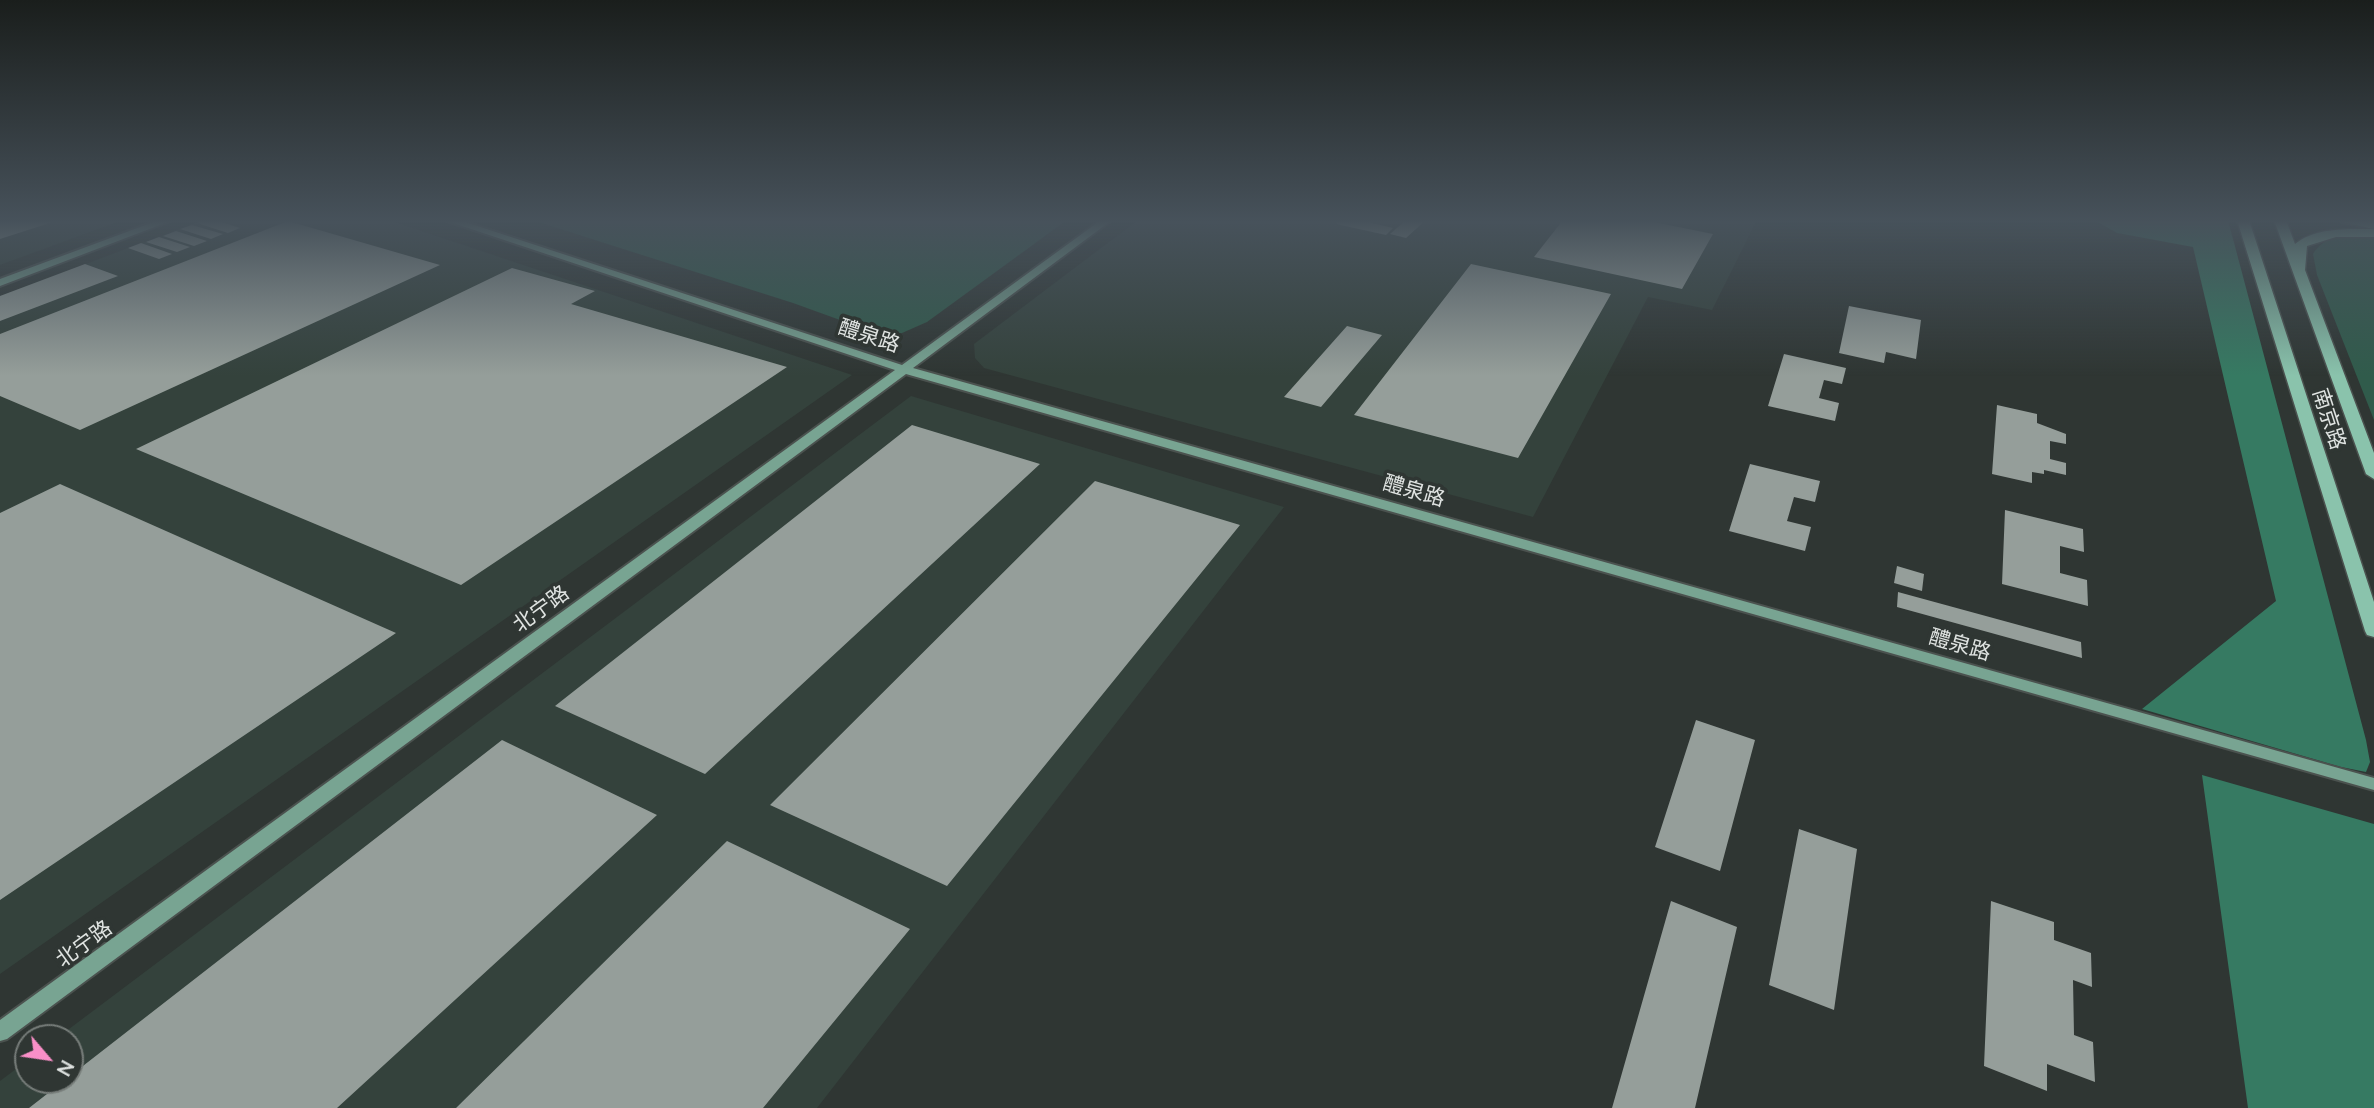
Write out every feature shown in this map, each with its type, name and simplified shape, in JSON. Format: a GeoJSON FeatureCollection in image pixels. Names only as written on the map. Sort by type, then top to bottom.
{"type":"FeatureCollection","features":[{"type":"Feature","properties":{"kind":"main road","name":"南京路"},"geometry":{"type":"LineString","coordinates":[[2259,272],[2374,631]]}},
{"type":"Feature","properties":{"kind":"main road","name":"南京路"},"geometry":{"type":"LineString","coordinates":[[2299,272],[2374,474]]}},
{"type":"Feature","properties":{"kind":"street"},"geometry":{"type":"LineString","coordinates":[[0,283],[30,272]]}},
{"type":"Feature","properties":{"kind":"street","name":"醴泉路"},"geometry":{"type":"LineString","coordinates":[[606,272],[903,369],[2374,784]]}},
{"type":"Feature","properties":{"kind":"street","name":"北宁路"},"geometry":{"type":"LineString","coordinates":[[0,1032],[1037,272]]}},
{"type":"Feature","properties":{"kind":"shaded area"},"geometry":{"type":"Polygon","coordinates":[[[65,272],[543,272],[852,375],[0,974],[0,296],[65,272]]]}},
{"type":"Feature","properties":{"kind":"shaded area"},"geometry":{"type":"Polygon","coordinates":[[[1070,272],[1731,272],[1712,310],[1648,297],[1533,517],[984,368],[975,358],[974,344],[1070,272]]]}},
{"type":"Feature","properties":{"kind":"shaded area"},"geometry":{"type":"Polygon","coordinates":[[[911,396],[1284,507],[817,1108],[0,1108],[0,1081],[14,1070],[14,1094],[84,1094],[84,1024],[76,1024],[911,396]]]}},
{"type":"Feature","properties":{"kind":"green space"},"geometry":{"type":"Polygon","coordinates":[[[695,272],[996,272],[927,322],[902,333],[876,333],[695,272]]]}},
{"type":"Feature","properties":{"kind":"green space"},"geometry":{"type":"Polygon","coordinates":[[[2199,272],[2242,272],[2366,740],[2370,762],[2366,772],[2142,709],[2276,601],[2199,272]]]}},
{"type":"Feature","properties":{"kind":"green space"},"geometry":{"type":"Polygon","coordinates":[[[2316,272],[2374,272],[2374,420],[2316,272]]]}},
{"type":"Feature","properties":{"kind":"green space"},"geometry":{"type":"Polygon","coordinates":[[[2202,775],[2374,824],[2374,1108],[2248,1108],[2202,775]]]}},
{"type":"Feature","properties":{"kind":"building"},"geometry":{"type":"Polygon","coordinates":[[[65,272],[106,272],[118,276],[0,321],[0,296],[65,272]]]}},
{"type":"Feature","properties":{"kind":"building"},"geometry":{"type":"Polygon","coordinates":[[[159,272],[425,272],[80,430],[0,396],[0,334],[159,272]]]}},
{"type":"Feature","properties":{"kind":"building"},"geometry":{"type":"Polygon","coordinates":[[[504,272],[525,272],[595,291],[571,304],[787,367],[461,585],[136,449],[504,272]]]}},
{"type":"Feature","properties":{"kind":"building"},"geometry":{"type":"Polygon","coordinates":[[[1465,272],[1507,272],[1611,294],[1518,458],[1354,415],[1465,272]]]}},
{"type":"Feature","properties":{"kind":"building"},"geometry":{"type":"Polygon","coordinates":[[[1602,272],[1692,272],[1682,289],[1602,272]]]}},
{"type":"Feature","properties":{"kind":"building"},"geometry":{"type":"Polygon","coordinates":[[[1849,306],[1921,320],[1916,359],[1886,352],[1884,363],[1839,353],[1849,306]]]}},
{"type":"Feature","properties":{"kind":"building"},"geometry":{"type":"Polygon","coordinates":[[[1347,326],[1382,335],[1321,407],[1284,397],[1347,326]]]}},
{"type":"Feature","properties":{"kind":"building"},"geometry":{"type":"Polygon","coordinates":[[[1784,354],[1846,368],[1842,384],[1824,380],[1819,398],[1839,403],[1835,421],[1768,406],[1784,354]]]}},
{"type":"Feature","properties":{"kind":"building"},"geometry":{"type":"Polygon","coordinates":[[[1997,405],[2037,414],[2037,423],[2066,434],[2066,444],[2050,441],[2050,459],[2066,463],[2066,475],[2044,470],[2044,474],[2032,472],[2032,483],[1992,474],[1997,405]]]}},
{"type":"Feature","properties":{"kind":"building"},"geometry":{"type":"Polygon","coordinates":[[[912,425],[1040,464],[705,774],[555,706],[912,425]]]}},
{"type":"Feature","properties":{"kind":"building"},"geometry":{"type":"Polygon","coordinates":[[[1750,464],[1820,481],[1815,502],[1794,497],[1787,521],[1811,527],[1805,551],[1729,531],[1750,464]]]}},
{"type":"Feature","properties":{"kind":"building"},"geometry":{"type":"Polygon","coordinates":[[[1095,481],[1240,525],[947,886],[770,805],[1095,481]]]}},
{"type":"Feature","properties":{"kind":"building"},"geometry":{"type":"Polygon","coordinates":[[[60,484],[396,633],[0,900],[0,513],[60,484]]]}},
{"type":"Feature","properties":{"kind":"building"},"geometry":{"type":"Polygon","coordinates":[[[2005,510],[2083,529],[2084,552],[2060,546],[2060,573],[2087,580],[2088,606],[2002,584],[2005,510]]]}},
{"type":"Feature","properties":{"kind":"building"},"geometry":{"type":"Polygon","coordinates":[[[1897,566],[1924,574],[1922,591],[1894,583],[1897,566]]]}},
{"type":"Feature","properties":{"kind":"building"},"geometry":{"type":"Polygon","coordinates":[[[1898,592],[2081,642],[2082,658],[1897,607],[1898,592]]]}},
{"type":"Feature","properties":{"kind":"building"},"geometry":{"type":"Polygon","coordinates":[[[1696,720],[1755,740],[1720,871],[1655,847],[1696,720]]]}},
{"type":"Feature","properties":{"kind":"building"},"geometry":{"type":"Polygon","coordinates":[[[502,740],[657,815],[337,1108],[29,1108],[47,1094],[84,1094],[84,1065],[502,740]]]}},
{"type":"Feature","properties":{"kind":"building"},"geometry":{"type":"Polygon","coordinates":[[[1799,829],[1857,849],[1834,1010],[1769,985],[1799,829]]]}},
{"type":"Feature","properties":{"kind":"building"},"geometry":{"type":"Polygon","coordinates":[[[727,841],[910,929],[763,1108],[456,1108],[727,841]]]}},
{"type":"Feature","properties":{"kind":"building"},"geometry":{"type":"Polygon","coordinates":[[[1671,901],[1737,927],[1695,1108],[1612,1108],[1671,901]]]}},
{"type":"Feature","properties":{"kind":"building"},"geometry":{"type":"Polygon","coordinates":[[[1991,901],[2054,922],[2054,940],[2091,953],[2092,987],[2073,980],[2074,1035],[2093,1042],[2095,1082],[2047,1064],[2047,1091],[1984,1066],[1991,901]]]}}]}
